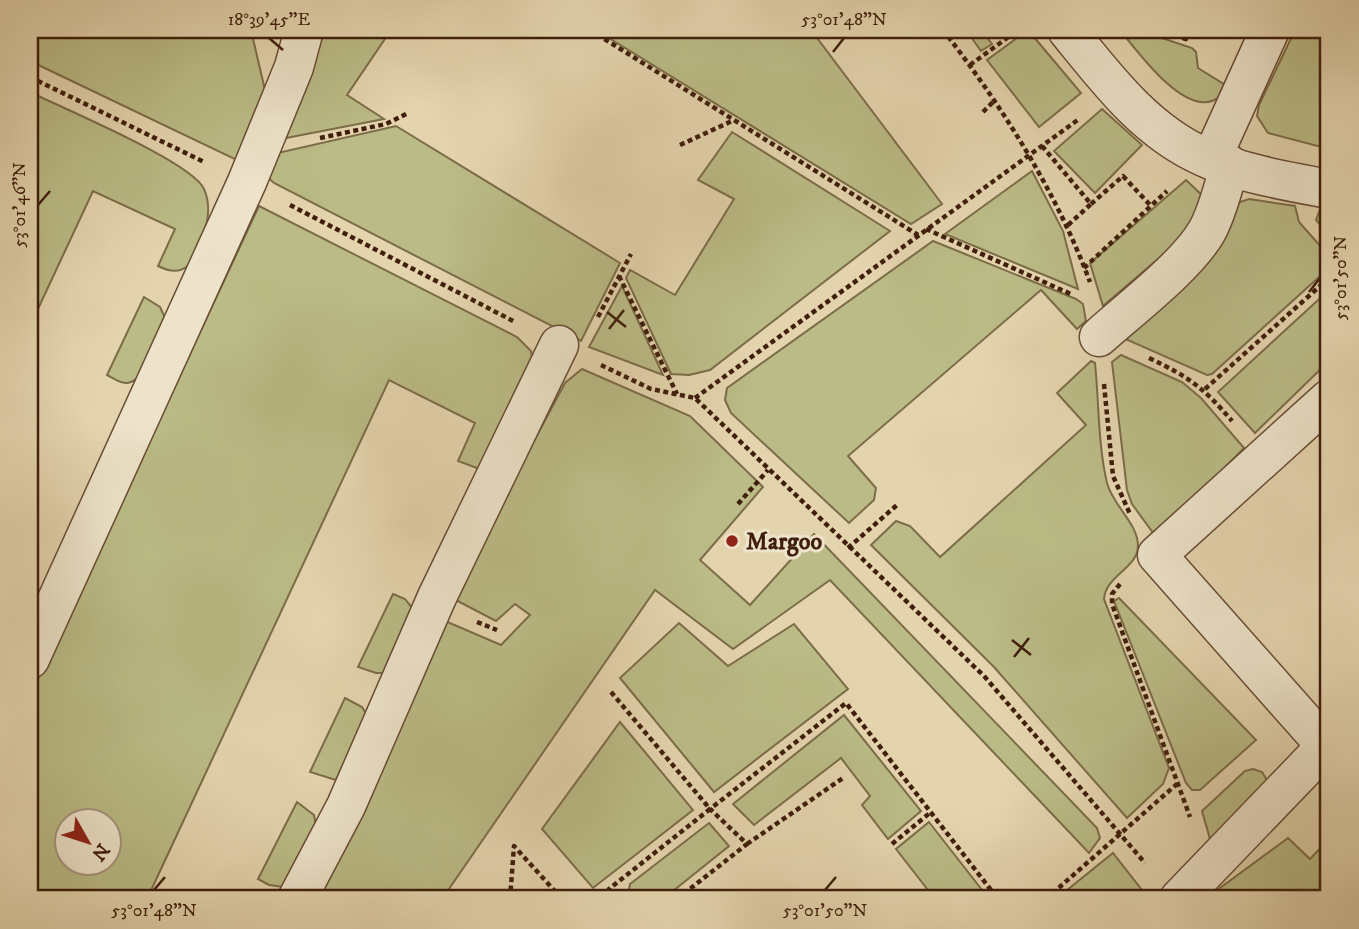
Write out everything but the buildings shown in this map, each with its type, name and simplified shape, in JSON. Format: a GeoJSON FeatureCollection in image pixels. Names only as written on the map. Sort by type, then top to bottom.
{"type":"FeatureCollection","features":[{"type":"Feature","properties":{"kind":"street"},"geometry":{"type":"LineString","coordinates":[[30,659],[252,167],[295,67],[304,30]]}},
{"type":"Feature","properties":{"kind":"street"},"geometry":{"type":"LineString","coordinates":[[1067,30],[1117,92],[1161,132],[1214,161],[1329,188]]}},
{"type":"Feature","properties":{"kind":"street"},"geometry":{"type":"LineString","coordinates":[[1098,321],[1194,249],[1206,232],[1217,209],[1214,161],[1270,30]]}},
{"type":"Feature","properties":{"kind":"street"},"geometry":{"type":"LineString","coordinates":[[297,899],[346,806],[437,597],[569,350]]}},
{"type":"Feature","properties":{"kind":"street"},"geometry":{"type":"LineString","coordinates":[[1179,899],[1209,871],[1328,744],[1157,555],[1329,399]]}},
{"type":"Feature","properties":{"kind":"path"},"geometry":{"type":"LineString","coordinates":[[590,30],[918,235]]}},
{"type":"Feature","properties":{"kind":"path"},"geometry":{"type":"LineString","coordinates":[[943,30],[970,65],[1029,156],[1066,226],[1084,268],[1098,321],[1115,486],[1157,555],[1116,586],[1111,598],[1209,871]]}},
{"type":"Feature","properties":{"kind":"path"},"geometry":{"type":"LineString","coordinates":[[970,65],[1018,30]]}},
{"type":"Feature","properties":{"kind":"path"},"geometry":{"type":"LineString","coordinates":[[1158,30],[1186,39]]}},
{"type":"Feature","properties":{"kind":"path"},"geometry":{"type":"LineString","coordinates":[[1178,30],[1186,39]]}},
{"type":"Feature","properties":{"kind":"path"},"geometry":{"type":"LineString","coordinates":[[1186,39],[1196,30]]}},
{"type":"Feature","properties":{"kind":"path"},"geometry":{"type":"LineString","coordinates":[[30,76],[252,167],[569,350],[651,388],[695,398],[984,676],[1148,867]]}},
{"type":"Feature","properties":{"kind":"path"},"geometry":{"type":"LineString","coordinates":[[695,398],[1117,92]]}},
{"type":"Feature","properties":{"kind":"path"},"geometry":{"type":"LineString","coordinates":[[983,113],[993,101]]}},
{"type":"Feature","properties":{"kind":"path"},"geometry":{"type":"LineString","coordinates":[[252,167],[386,124],[408,113]]}},
{"type":"Feature","properties":{"kind":"path"},"geometry":{"type":"LineString","coordinates":[[680,145],[732,121]]}},
{"type":"Feature","properties":{"kind":"path"},"geometry":{"type":"LineString","coordinates":[[1042,146],[1091,204]]}},
{"type":"Feature","properties":{"kind":"path"},"geometry":{"type":"LineString","coordinates":[[1084,268],[1151,206],[1214,161]]}},
{"type":"Feature","properties":{"kind":"path"},"geometry":{"type":"LineString","coordinates":[[1066,226],[1123,176],[1151,206]]}},
{"type":"Feature","properties":{"kind":"path"},"geometry":{"type":"LineString","coordinates":[[926,229],[1098,321],[1158,362],[1205,389],[1265,458]]}},
{"type":"Feature","properties":{"kind":"path"},"geometry":{"type":"LineString","coordinates":[[569,350],[631,254]]}},
{"type":"Feature","properties":{"kind":"path"},"geometry":{"type":"LineString","coordinates":[[619,276],[677,394]]}},
{"type":"Feature","properties":{"kind":"path"},"geometry":{"type":"LineString","coordinates":[[1205,389],[1329,278]]}},
{"type":"Feature","properties":{"kind":"path"},"geometry":{"type":"LineString","coordinates":[[738,504],[768,470]]}},
{"type":"Feature","properties":{"kind":"path"},"geometry":{"type":"LineString","coordinates":[[848,548],[897,505]]}},
{"type":"Feature","properties":{"kind":"path"},"geometry":{"type":"LineString","coordinates":[[611,692],[710,809],[747,844]]}},
{"type":"Feature","properties":{"kind":"path"},"geometry":{"type":"LineString","coordinates":[[616,899],[609,889],[846,703],[998,899]]}},
{"type":"Feature","properties":{"kind":"path"},"geometry":{"type":"LineString","coordinates":[[677,899],[747,844],[843,778]]}},
{"type":"Feature","properties":{"kind":"path"},"geometry":{"type":"LineString","coordinates":[[1046,899],[1123,835],[1177,783]]}},
{"type":"Feature","properties":{"kind":"path"},"geometry":{"type":"LineString","coordinates":[[892,844],[931,812]]}},
{"type":"Feature","properties":{"kind":"path"},"geometry":{"type":"LineString","coordinates":[[510,899],[514,846],[562,899]]}},
{"type":"Feature","properties":{"kind":"green space"},"geometry":{"type":"Polygon","coordinates":[[[30,30],[251,30],[268,103],[245,164],[30,61],[30,30]]]}},
{"type":"Feature","properties":{"kind":"green space"},"geometry":{"type":"Polygon","coordinates":[[[316,30],[391,30],[347,95],[384,119],[276,140],[316,30]]]}},
{"type":"Feature","properties":{"kind":"green space"},"geometry":{"type":"Polygon","coordinates":[[[596,30],[811,30],[942,204],[911,224],[596,30]]]}},
{"type":"Feature","properties":{"kind":"green space"},"geometry":{"type":"Polygon","coordinates":[[[966,30],[981,30],[992,44],[981,51],[966,30]]]}},
{"type":"Feature","properties":{"kind":"green space"},"geometry":{"type":"Polygon","coordinates":[[[1028,30],[1081,93],[1039,127],[987,60],[1028,30]]]}},
{"type":"Feature","properties":{"kind":"green space"},"geometry":{"type":"Polygon","coordinates":[[[1120,30],[1138,30],[1192,48],[1196,52],[1198,68],[1230,88],[1212,101],[1200,102],[1187,98],[1148,65],[1120,30]]]}},
{"type":"Feature","properties":{"kind":"green space"},"geometry":{"type":"Polygon","coordinates":[[[1295,30],[1329,30],[1329,149],[1268,133],[1257,116],[1259,105],[1295,30]]]}},
{"type":"Feature","properties":{"kind":"green space"},"geometry":{"type":"Polygon","coordinates":[[[30,92],[152,151],[194,178],[204,189],[208,217],[193,262],[176,271],[158,266],[175,229],[93,191],[30,326],[30,92]]]}},
{"type":"Feature","properties":{"kind":"green space"},"geometry":{"type":"Polygon","coordinates":[[[1102,109],[1142,145],[1095,193],[1054,151],[1102,109]]]}},
{"type":"Feature","properties":{"kind":"green space"},"geometry":{"type":"Polygon","coordinates":[[[396,126],[620,263],[581,341],[274,183],[266,176],[273,154],[396,126]]]}},
{"type":"Feature","properties":{"kind":"green space"},"geometry":{"type":"Polygon","coordinates":[[[732,132],[890,231],[710,370],[689,375],[671,374],[626,278],[630,270],[675,295],[734,199],[698,180],[732,132]]]}},
{"type":"Feature","properties":{"kind":"green space"},"geometry":{"type":"Polygon","coordinates":[[[1032,171],[1063,231],[1078,289],[945,234],[1032,171]]]}},
{"type":"Feature","properties":{"kind":"green space"},"geometry":{"type":"Polygon","coordinates":[[[1186,180],[1206,199],[1179,241],[1103,306],[1090,263],[1186,180]]]}},
{"type":"Feature","properties":{"kind":"green space"},"geometry":{"type":"Polygon","coordinates":[[[1249,199],[1295,206],[1299,222],[1329,256],[1329,268],[1212,374],[1207,375],[1123,338],[1240,202],[1249,199]]]}},
{"type":"Feature","properties":{"kind":"green space"},"geometry":{"type":"Polygon","coordinates":[[[259,206],[517,337],[531,351],[533,363],[482,470],[458,461],[475,423],[389,380],[147,899],[30,899],[30,696],[259,206]]]}},
{"type":"Feature","properties":{"kind":"green space"},"geometry":{"type":"Polygon","coordinates":[[[1319,212],[1329,212],[1329,235],[1316,220],[1319,212]]]}},
{"type":"Feature","properties":{"kind":"green space"},"geometry":{"type":"Polygon","coordinates":[[[933,241],[1076,299],[1083,304],[1086,321],[1077,329],[1041,290],[848,456],[876,488],[874,500],[849,523],[731,413],[725,400],[727,388],[933,241]]]}},
{"type":"Feature","properties":{"kind":"green space"},"geometry":{"type":"Polygon","coordinates":[[[622,286],[663,375],[589,347],[622,286]]]}},
{"type":"Feature","properties":{"kind":"green space"},"geometry":{"type":"Polygon","coordinates":[[[1329,290],[1329,361],[1255,433],[1218,392],[1329,290]]]}},
{"type":"Feature","properties":{"kind":"green space"},"geometry":{"type":"Polygon","coordinates":[[[144,297],[160,307],[167,322],[147,366],[135,380],[123,383],[107,375],[144,297]]]}},
{"type":"Feature","properties":{"kind":"green space"},"geometry":{"type":"Polygon","coordinates":[[[1121,355],[1182,382],[1201,398],[1244,448],[1156,537],[1132,504],[1127,490],[1112,362],[1121,355]]]}},
{"type":"Feature","properties":{"kind":"green space"},"geometry":{"type":"Polygon","coordinates":[[[1091,361],[1095,363],[1100,439],[1107,483],[1134,530],[1138,546],[1137,554],[1110,584],[1104,599],[1169,768],[1163,784],[1127,818],[994,667],[871,545],[896,521],[910,526],[940,557],[1086,425],[1057,393],[1091,361]]]}},
{"type":"Feature","properties":{"kind":"green space"},"geometry":{"type":"Polygon","coordinates":[[[582,369],[690,416],[763,487],[700,560],[750,605],[814,534],[1097,828],[1100,838],[1089,853],[830,580],[733,649],[655,590],[442,899],[316,899],[443,620],[501,645],[530,615],[515,604],[496,621],[450,597],[565,383],[582,369]]]}},
{"type":"Feature","properties":{"kind":"green space"},"geometry":{"type":"Polygon","coordinates":[[[393,594],[405,599],[413,609],[387,673],[376,673],[358,667],[393,594]]]}},
{"type":"Feature","properties":{"kind":"green space"},"geometry":{"type":"Polygon","coordinates":[[[1119,598],[1256,740],[1200,790],[1192,790],[1186,783],[1114,601],[1119,598]]]}},
{"type":"Feature","properties":{"kind":"green space"},"geometry":{"type":"Polygon","coordinates":[[[679,623],[728,666],[794,624],[848,689],[714,792],[620,678],[679,623]]]}},
{"type":"Feature","properties":{"kind":"green space"},"geometry":{"type":"Polygon","coordinates":[[[345,698],[362,707],[367,715],[336,780],[310,772],[345,698]]]}},
{"type":"Feature","properties":{"kind":"green space"},"geometry":{"type":"Polygon","coordinates":[[[844,715],[921,811],[888,839],[862,805],[870,796],[841,758],[754,825],[733,804],[844,715]]]}},
{"type":"Feature","properties":{"kind":"green space"},"geometry":{"type":"Polygon","coordinates":[[[620,722],[693,810],[593,888],[542,829],[620,722]]]}},
{"type":"Feature","properties":{"kind":"green space"},"geometry":{"type":"Polygon","coordinates":[[[1253,769],[1262,772],[1267,780],[1214,853],[1202,811],[1245,771],[1253,769]]]}},
{"type":"Feature","properties":{"kind":"green space"},"geometry":{"type":"Polygon","coordinates":[[[297,802],[314,815],[316,826],[283,887],[269,885],[258,879],[297,802]]]}},
{"type":"Feature","properties":{"kind":"green space"},"geometry":{"type":"Polygon","coordinates":[[[929,822],[989,899],[935,899],[896,849],[929,822]]]}},
{"type":"Feature","properties":{"kind":"green space"},"geometry":{"type":"Polygon","coordinates":[[[709,823],[729,846],[663,899],[627,899],[630,884],[709,823]]]}},
{"type":"Feature","properties":{"kind":"green space"},"geometry":{"type":"Polygon","coordinates":[[[1288,838],[1310,859],[1329,839],[1329,899],[1205,899],[1288,838]]]}},
{"type":"Feature","properties":{"kind":"green space"},"geometry":{"type":"Polygon","coordinates":[[[1113,853],[1149,899],[1056,899],[1113,853]]]}},
{"type":"Feature","properties":{"kind":"place","name":"Margoo"},"geometry":{"type":"Point","coordinates":[732,541]}}]}
